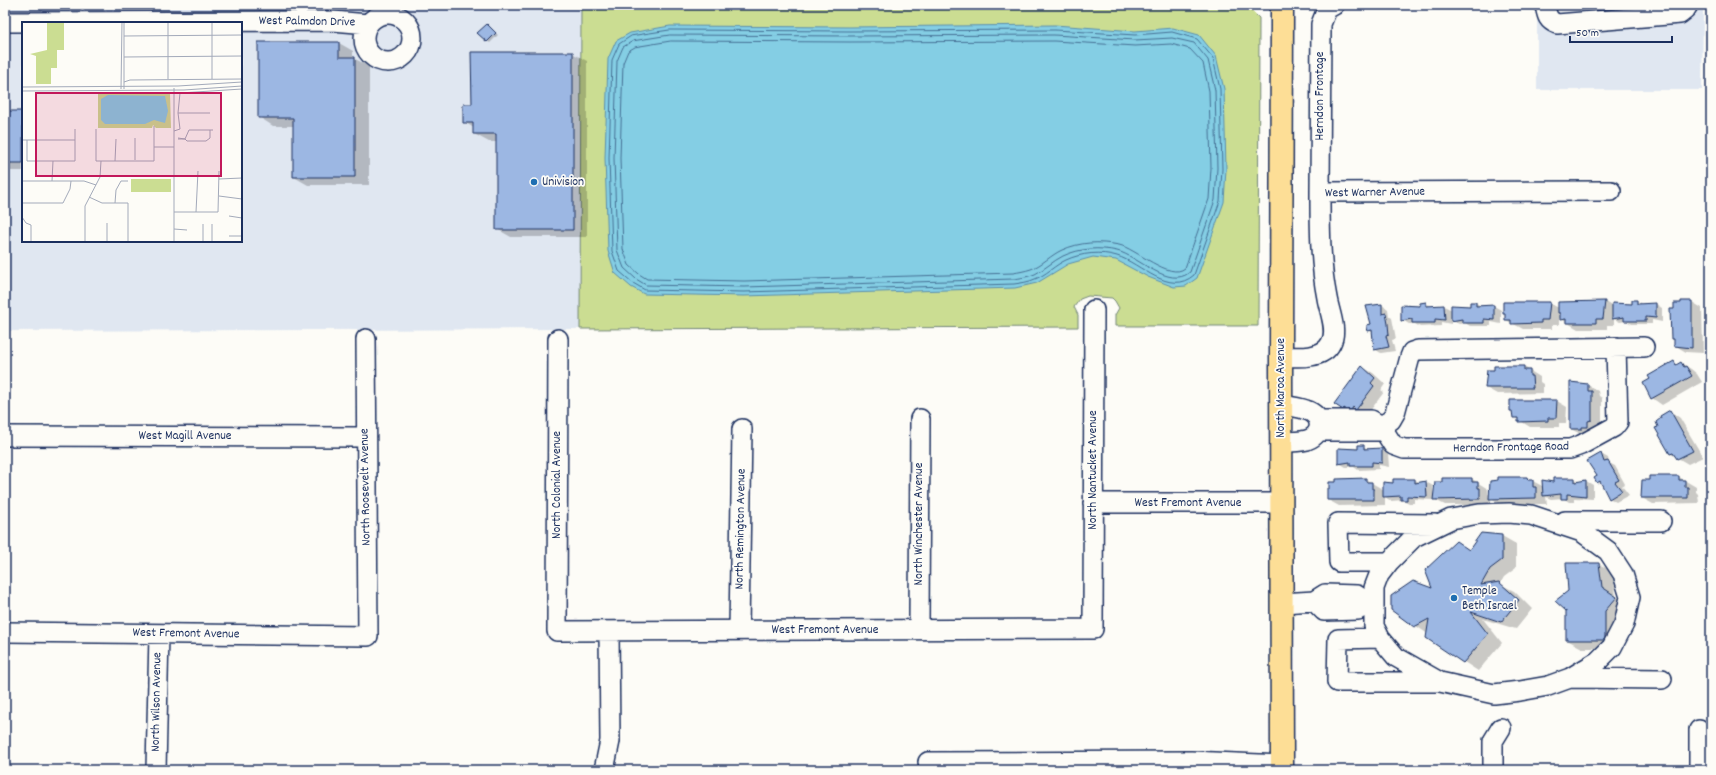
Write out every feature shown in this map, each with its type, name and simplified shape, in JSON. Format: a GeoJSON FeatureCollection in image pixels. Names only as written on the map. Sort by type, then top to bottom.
{"type":"FeatureCollection","features":[{"type":"Feature","properties":{"kind":"main road","name":"North Maroa Avenue"},"geometry":{"type":"LineString","coordinates":[[1282,5],[1282,768]]}},
{"type":"Feature","properties":{"kind":"street","name":"Herndon Frontage"},"geometry":{"type":"LineString","coordinates":[[1320,192],[1321,24],[1327,9],[1334,5]]}},
{"type":"Feature","properties":{"kind":"street"},"geometry":{"type":"LineString","coordinates":[[1545,5],[1547,18],[1557,24],[1680,14],[1688,5]]}},
{"type":"Feature","properties":{"kind":"street","name":"West Palmdon Drive"},"geometry":{"type":"LineString","coordinates":[[5,22],[333,20],[368,24]]}},
{"type":"Feature","properties":{"kind":"street","name":"West Warner Avenue"},"geometry":{"type":"LineString","coordinates":[[1281,356],[1302,357],[1316,355],[1331,344],[1333,327],[1324,285],[1320,192],[1611,191]]}},
{"type":"Feature","properties":{"kind":"street","name":"North Nantucket Avenue"},"geometry":{"type":"LineString","coordinates":[[1093,629],[1094,310]]}},
{"type":"Feature","properties":{"kind":"street","name":"North Roosevelt Avenue"},"geometry":{"type":"LineString","coordinates":[[366,339],[368,636]]}},
{"type":"Feature","properties":{"kind":"street","name":"North Colonial Avenue"},"geometry":{"type":"LineString","coordinates":[[557,631],[558,339]]}},
{"type":"Feature","properties":{"kind":"street","name":"Herndon Frontage Road"},"geometry":{"type":"LineString","coordinates":[[1381,426],[1393,445],[1404,448],[1570,448],[1581,445],[1614,428],[1618,422],[1616,347]]}},
{"type":"Feature","properties":{"kind":"street"},"geometry":{"type":"LineString","coordinates":[[1281,405],[1307,410],[1319,425],[1377,431],[1381,426],[1391,420],[1395,413],[1410,357],[1412,352],[1418,350],[1644,347]]}},
{"type":"Feature","properties":{"kind":"street","name":"North Winchester Avenue"},"geometry":{"type":"LineString","coordinates":[[919,629],[920,419]]}},
{"type":"Feature","properties":{"kind":"street"},"geometry":{"type":"LineString","coordinates":[[1282,442],[1300,442],[1307,440],[1315,436],[1319,425]]}},
{"type":"Feature","properties":{"kind":"street","name":"North Remington Avenue"},"geometry":{"type":"LineString","coordinates":[[740,630],[742,429]]}},
{"type":"Feature","properties":{"kind":"street","name":"West Magill Avenue"},"geometry":{"type":"LineString","coordinates":[[5,436],[366,436]]}},
{"type":"Feature","properties":{"kind":"street","name":"West Fremont Avenue"},"geometry":{"type":"LineString","coordinates":[[1093,503],[1282,503]]}},
{"type":"Feature","properties":{"kind":"street"},"geometry":{"type":"LineString","coordinates":[[1380,638],[1338,640],[1337,682],[1440,682],[1494,694],[1548,686],[1570,678],[1598,661],[1612,647],[1624,624],[1630,597],[1623,574],[1608,551],[1582,532],[1554,521],[1531,515],[1509,512],[1479,514],[1451,519],[1414,536],[1389,562],[1379,575],[1370,603],[1374,626],[1380,638],[1396,657],[1440,682]]}},
{"type":"Feature","properties":{"kind":"street"},"geometry":{"type":"LineString","coordinates":[[1554,521],[1661,521]]}},
{"type":"Feature","properties":{"kind":"street"},"geometry":{"type":"LineString","coordinates":[[1389,562],[1339,562],[1338,522],[1438,524]]}},
{"type":"Feature","properties":{"kind":"street"},"geometry":{"type":"LineString","coordinates":[[1282,603],[1314,602],[1325,594],[1357,595],[1370,603]]}},
{"type":"Feature","properties":{"kind":"street","name":"West Fremont Avenue"},"geometry":{"type":"LineString","coordinates":[[557,631],[1093,629]]}},
{"type":"Feature","properties":{"kind":"street"},"geometry":{"type":"LineString","coordinates":[[604,770],[610,741],[609,631]]}},
{"type":"Feature","properties":{"kind":"street","name":"West Fremont Avenue"},"geometry":{"type":"LineString","coordinates":[[5,632],[368,636]]}},
{"type":"Feature","properties":{"kind":"street","name":"North Wilson Avenue"},"geometry":{"type":"LineString","coordinates":[[156,770],[159,634]]}},
{"type":"Feature","properties":{"kind":"street"},"geometry":{"type":"LineString","coordinates":[[1570,678],[1662,680]]}},
{"type":"Feature","properties":{"kind":"street"},"geometry":{"type":"LineString","coordinates":[[1493,770],[1493,741],[1501,728]]}},
{"type":"Feature","properties":{"kind":"street"},"geometry":{"type":"LineString","coordinates":[[1698,770],[1699,730]]}},
{"type":"Feature","properties":{"kind":"street"},"geometry":{"type":"LineString","coordinates":[[928,762],[1191,761],[1282,768]]}},
{"type":"Feature","properties":{"kind":"shaded area"},"geometry":{"type":"Polygon","coordinates":[[[5,5],[581,5],[580,329],[5,331],[5,5]]]}},
{"type":"Feature","properties":{"kind":"shaded area"},"geometry":{"type":"Polygon","coordinates":[[[1651,5],[1703,5],[1702,90],[1537,90],[1537,14],[1651,5]]]}},
{"type":"Feature","properties":{"kind":"green space"},"geometry":{"type":"Polygon","coordinates":[[[581,5],[1246,5],[1259,18],[1258,326],[1115,326],[1115,315],[1119,308],[1115,301],[1112,298],[1088,296],[1080,299],[1074,307],[1078,315],[1078,327],[580,329],[581,5]]]}},
{"type":"Feature","properties":{"kind":"water"},"geometry":{"type":"Polygon","coordinates":[[[1055,25],[1135,31],[1173,28],[1199,35],[1216,56],[1224,89],[1226,169],[1224,202],[1197,278],[1186,286],[1174,287],[1148,277],[1116,260],[1093,257],[1068,264],[1037,283],[1015,288],[744,296],[644,294],[631,287],[615,273],[608,251],[605,158],[608,59],[616,41],[630,33],[670,26],[849,27],[1055,25]]]}},
{"type":"Feature","properties":{"kind":"building"},"geometry":{"type":"Polygon","coordinates":[[[487,24],[496,33],[487,42],[477,33],[487,24]]]}},
{"type":"Feature","properties":{"kind":"building"},"geometry":{"type":"Polygon","coordinates":[[[258,42],[339,42],[339,57],[355,57],[355,177],[293,177],[293,118],[258,118],[258,42]]]}},
{"type":"Feature","properties":{"kind":"building","name":"Univision"},"geometry":{"type":"Polygon","coordinates":[[[471,52],[573,52],[573,230],[496,230],[496,134],[473,134],[473,123],[463,123],[463,104],[472,104],[471,52]]]}},
{"type":"Feature","properties":{"kind":"building"},"geometry":{"type":"Polygon","coordinates":[[[5,111],[22,111],[22,163],[5,163],[5,111]]]}},
{"type":"Feature","properties":{"kind":"building"},"geometry":{"type":"Polygon","coordinates":[[[1632,300],[1637,300],[1637,304],[1656,303],[1656,318],[1646,317],[1646,321],[1624,321],[1624,317],[1612,319],[1612,303],[1632,304],[1632,300]]]}},
{"type":"Feature","properties":{"kind":"building"},"geometry":{"type":"Polygon","coordinates":[[[1605,301],[1603,319],[1596,319],[1596,323],[1566,323],[1566,319],[1560,320],[1560,313],[1558,313],[1558,302],[1605,301]]]}},
{"type":"Feature","properties":{"kind":"building"},"geometry":{"type":"Polygon","coordinates":[[[1681,301],[1692,301],[1692,348],[1674,346],[1674,339],[1671,339],[1670,309],[1674,309],[1674,303],[1681,303],[1681,301]]]}},
{"type":"Feature","properties":{"kind":"building"},"geometry":{"type":"Polygon","coordinates":[[[1426,302],[1426,306],[1444,305],[1445,320],[1435,319],[1435,323],[1412,323],[1412,319],[1401,321],[1401,305],[1420,306],[1420,303],[1426,302]]]}},
{"type":"Feature","properties":{"kind":"building"},"geometry":{"type":"Polygon","coordinates":[[[1470,302],[1476,302],[1476,306],[1494,305],[1494,320],[1484,319],[1484,323],[1462,323],[1462,319],[1451,321],[1451,305],[1470,306],[1470,302]]]}},
{"type":"Feature","properties":{"kind":"building"},"geometry":{"type":"Polygon","coordinates":[[[1503,302],[1550,302],[1548,320],[1541,320],[1541,323],[1511,324],[1511,320],[1505,320],[1505,313],[1503,313],[1503,302]]]}},
{"type":"Feature","properties":{"kind":"building"},"geometry":{"type":"Polygon","coordinates":[[[1382,304],[1382,314],[1386,313],[1388,324],[1389,335],[1386,336],[1389,347],[1374,350],[1372,330],[1368,331],[1367,328],[1367,325],[1371,324],[1366,306],[1382,304]]]}},
{"type":"Feature","properties":{"kind":"building"},"geometry":{"type":"Polygon","coordinates":[[[1674,361],[1676,365],[1681,362],[1684,367],[1686,366],[1692,376],[1651,399],[1643,383],[1650,379],[1648,376],[1674,361]]]}},
{"type":"Feature","properties":{"kind":"building"},"geometry":{"type":"Polygon","coordinates":[[[1362,366],[1375,378],[1371,383],[1374,386],[1356,410],[1353,407],[1350,412],[1344,408],[1343,410],[1334,404],[1362,366]]]}},
{"type":"Feature","properties":{"kind":"building"},"geometry":{"type":"Polygon","coordinates":[[[1494,366],[1524,366],[1524,370],[1530,370],[1533,388],[1485,388],[1487,370],[1494,370],[1494,366]]]}},
{"type":"Feature","properties":{"kind":"building"},"geometry":{"type":"Polygon","coordinates":[[[1570,382],[1588,384],[1588,391],[1592,391],[1592,420],[1588,421],[1588,427],[1582,427],[1582,429],[1570,429],[1570,382]]]}},
{"type":"Feature","properties":{"kind":"building"},"geometry":{"type":"Polygon","coordinates":[[[1510,400],[1557,400],[1556,418],[1548,418],[1548,421],[1518,422],[1518,418],[1513,418],[1512,411],[1510,411],[1510,400]]]}},
{"type":"Feature","properties":{"kind":"building"},"geometry":{"type":"Polygon","coordinates":[[[1670,410],[1693,451],[1677,459],[1673,453],[1670,454],[1655,428],[1658,427],[1656,422],[1661,418],[1660,416],[1670,410]]]}},
{"type":"Feature","properties":{"kind":"building"},"geometry":{"type":"Polygon","coordinates":[[[1358,445],[1364,445],[1364,449],[1382,448],[1382,463],[1372,462],[1372,466],[1350,466],[1350,462],[1338,464],[1338,448],[1358,449],[1358,445]]]}},
{"type":"Feature","properties":{"kind":"building"},"geometry":{"type":"Polygon","coordinates":[[[1601,453],[1604,462],[1608,461],[1619,480],[1615,482],[1622,491],[1609,499],[1600,481],[1597,483],[1594,478],[1597,476],[1587,461],[1601,453]]]}},
{"type":"Feature","properties":{"kind":"building"},"geometry":{"type":"Polygon","coordinates":[[[1649,476],[1679,476],[1679,480],[1685,480],[1685,487],[1688,487],[1688,498],[1641,498],[1642,480],[1649,480],[1649,476]]]}},
{"type":"Feature","properties":{"kind":"building"},"geometry":{"type":"Polygon","coordinates":[[[1498,477],[1527,477],[1528,480],[1533,480],[1533,487],[1536,487],[1536,498],[1489,499],[1490,481],[1498,480],[1498,477]]]}},
{"type":"Feature","properties":{"kind":"building"},"geometry":{"type":"Polygon","coordinates":[[[1366,478],[1366,482],[1372,482],[1372,489],[1374,489],[1374,500],[1327,500],[1327,489],[1329,489],[1329,482],[1336,482],[1336,479],[1366,478]]]}},
{"type":"Feature","properties":{"kind":"building"},"geometry":{"type":"Polygon","coordinates":[[[1442,478],[1472,478],[1472,482],[1478,482],[1478,488],[1480,488],[1480,499],[1433,500],[1435,482],[1442,482],[1442,478]]]}},
{"type":"Feature","properties":{"kind":"building"},"geometry":{"type":"Polygon","coordinates":[[[1553,478],[1575,478],[1575,482],[1586,480],[1586,496],[1567,494],[1567,499],[1561,499],[1561,494],[1543,496],[1542,480],[1553,482],[1553,478]]]}},
{"type":"Feature","properties":{"kind":"building"},"geometry":{"type":"Polygon","coordinates":[[[1393,479],[1415,479],[1415,483],[1426,481],[1427,497],[1407,496],[1407,500],[1401,500],[1401,496],[1383,497],[1383,482],[1393,483],[1393,479]]]}},
{"type":"Feature","properties":{"kind":"building","name":"Temple Beth Israel"},"geometry":{"type":"Polygon","coordinates":[[[1481,533],[1502,535],[1502,560],[1490,569],[1481,585],[1499,582],[1519,600],[1501,622],[1471,612],[1488,634],[1463,663],[1426,638],[1429,619],[1414,627],[1391,610],[1391,596],[1413,581],[1432,588],[1425,570],[1456,541],[1469,550],[1481,533]]]}},
{"type":"Feature","properties":{"kind":"building"},"geometry":{"type":"Polygon","coordinates":[[[1566,563],[1599,563],[1602,587],[1617,597],[1605,611],[1605,640],[1566,640],[1566,611],[1555,601],[1568,591],[1566,563]]]}},
{"type":"Feature","properties":{"kind":"place","name":"Univision"},"geometry":{"type":"Point","coordinates":[534,182]}},
{"type":"Feature","properties":{"kind":"place","name":"Temple Beth Israel"},"geometry":{"type":"Point","coordinates":[1454,598]}}]}
